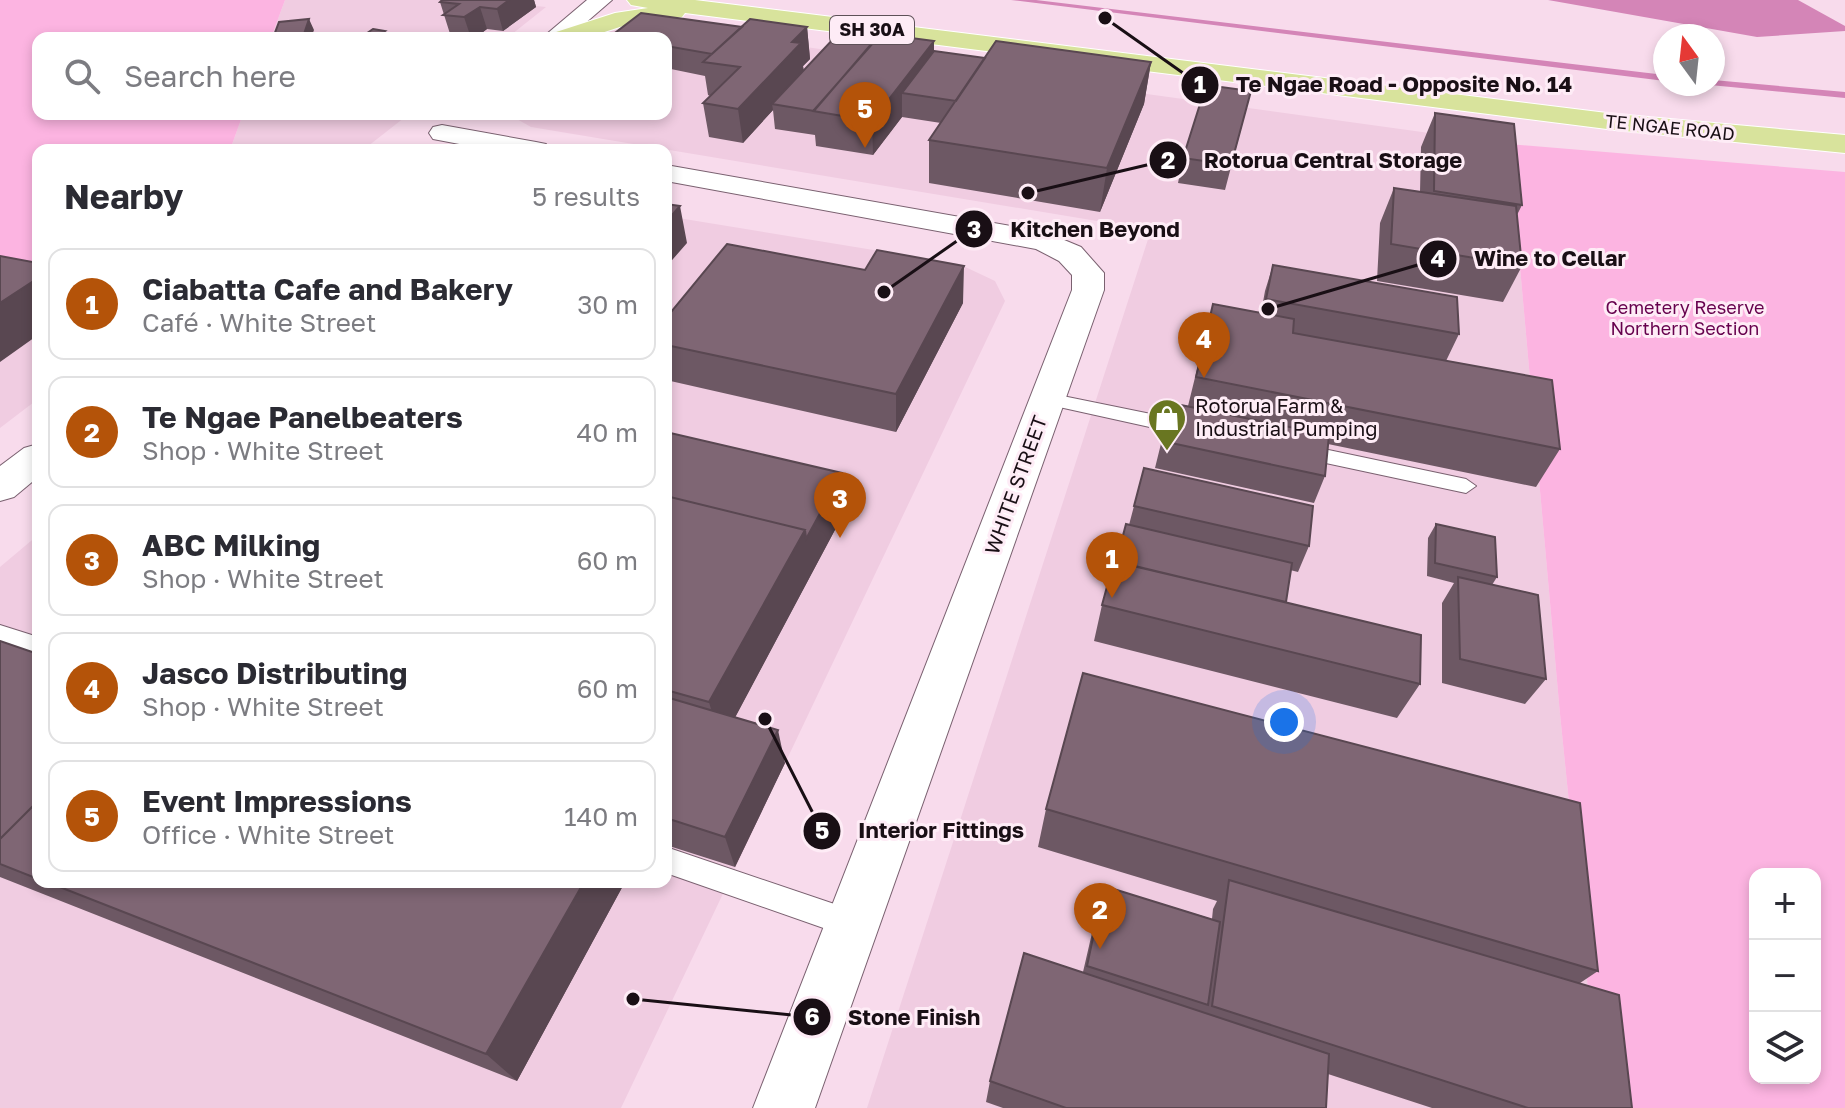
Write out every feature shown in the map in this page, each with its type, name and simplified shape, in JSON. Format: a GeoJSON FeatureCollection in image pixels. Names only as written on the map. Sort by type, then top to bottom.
{"type":"FeatureCollection","features":[{"type":"Feature","properties":{"kind":"main road","name":"TE NGAE ROAD"},"geometry":{"type":"LineString","coordinates":[[639,0],[1629,124],[1845,144]]}},
{"type":"Feature","properties":{"kind":"main road","name":"SH 30A"},"geometry":{"type":"LineString","coordinates":[[814,0],[1342,63]]}},
{"type":"Feature","properties":{"kind":"main road"},"geometry":{"type":"LineString","coordinates":[[580,32],[623,18],[664,12],[732,12]]}},
{"type":"Feature","properties":{"kind":"main road","name":"TE NGAE ROAD"},"geometry":{"type":"LineString","coordinates":[[1702,105],[1845,121]]}},
{"type":"Feature","properties":{"kind":"street"},"geometry":{"type":"LineString","coordinates":[[561,32],[601,0]]}},
{"type":"Feature","properties":{"kind":"street"},"geometry":{"type":"LineString","coordinates":[[432,142],[458,120]]}},
{"type":"Feature","properties":{"kind":"street"},"geometry":{"type":"LineString","coordinates":[[432,142],[458,144]]}},
{"type":"Feature","properties":{"kind":"street","name":"WHITE STREET"},"geometry":{"type":"LineString","coordinates":[[672,174],[1045,241],[1070,254],[1088,273],[1088,290],[784,1108]]}},
{"type":"Feature","properties":{"kind":"street"},"geometry":{"type":"LineString","coordinates":[[0,487],[32,462]]}},
{"type":"Feature","properties":{"kind":"lane"},"geometry":{"type":"LineString","coordinates":[[1048,399],[1218,434]]}},
{"type":"Feature","properties":{"kind":"lane"},"geometry":{"type":"LineString","coordinates":[[1280,447],[1466,486]]}},
{"type":"Feature","properties":{"kind":"lane"},"geometry":{"type":"LineString","coordinates":[[0,634],[32,645]]}},
{"type":"Feature","properties":{"kind":"lane"},"geometry":{"type":"LineString","coordinates":[[672,862],[852,924]]}},
{"type":"Feature","properties":{"kind":"shaded area"},"geometry":{"type":"Polygon","coordinates":[[[285,0],[480,0],[546,7],[515,32],[273,32],[285,0]]]}},
{"type":"Feature","properties":{"kind":"shaded area"},"geometry":{"type":"Polygon","coordinates":[[[1548,0],[1798,0],[1845,26],[1845,31],[1757,37],[1725,31],[1725,24],[1684,24],[1548,0]]]}},
{"type":"Feature","properties":{"kind":"shaded area"},"geometry":{"type":"Polygon","coordinates":[[[646,25],[1509,144],[1560,714],[1600,1108],[867,1108],[1151,230],[672,150],[672,144],[633,144],[531,127],[519,120],[672,120],[672,32],[606,32],[646,25]]]}},
{"type":"Feature","properties":{"kind":"shaded area"},"geometry":{"type":"Polygon","coordinates":[[[241,120],[401,120],[371,144],[232,144],[241,120]]]}},
{"type":"Feature","properties":{"kind":"shaded area"},"geometry":{"type":"Polygon","coordinates":[[[672,217],[959,264],[995,281],[1005,301],[621,1108],[0,1108],[0,567],[32,540],[32,888],[672,888],[672,217]]]}},
{"type":"Feature","properties":{"kind":"shaded area"},"geometry":{"type":"Polygon","coordinates":[[[0,257],[32,264],[32,404],[0,428],[0,257]]]}},
{"type":"Feature","properties":{"kind":"green space"},"geometry":{"type":"Polygon","coordinates":[[[0,0],[285,0],[273,32],[32,32],[32,120],[241,120],[232,144],[32,144],[32,264],[0,257],[0,0]]]}},
{"type":"Feature","properties":{"kind":"green space","name":"Cemetery Reserve Northern Section"},"geometry":{"type":"Polygon","coordinates":[[[1509,144],[1845,172],[1845,1108],[1600,1108],[1560,714],[1509,144]]]}},
{"type":"Feature","properties":{"kind":"building"},"geometry":{"type":"Polygon","coordinates":[[[509,0],[497,9],[480,7],[464,17],[443,15],[459,4],[440,2],[509,0]]]}},
{"type":"Feature","properties":{"kind":"building"},"geometry":{"type":"Polygon","coordinates":[[[641,13],[742,27],[712,54],[672,47],[672,32],[616,32],[641,13]]]}},
{"type":"Feature","properties":{"kind":"building"},"geometry":{"type":"Polygon","coordinates":[[[309,19],[305,32],[275,32],[279,22],[309,19]]]}},
{"type":"Feature","properties":{"kind":"building"},"geometry":{"type":"Polygon","coordinates":[[[750,19],[807,27],[792,42],[801,43],[738,109],[703,103],[740,67],[703,62],[750,19]]]}},
{"type":"Feature","properties":{"kind":"building"},"geometry":{"type":"Polygon","coordinates":[[[881,34],[934,41],[872,121],[813,111],[881,34]]]}},
{"type":"Feature","properties":{"kind":"building"},"geometry":{"type":"Polygon","coordinates":[[[835,37],[873,42],[814,111],[772,104],[835,37]]]}},
{"type":"Feature","properties":{"kind":"building"},"geometry":{"type":"Polygon","coordinates":[[[996,41],[1151,62],[1107,168],[929,140],[996,41]]]}},
{"type":"Feature","properties":{"kind":"building"},"geometry":{"type":"Polygon","coordinates":[[[934,51],[985,58],[956,101],[902,93],[934,51]]]}},
{"type":"Feature","properties":{"kind":"building"},"geometry":{"type":"Polygon","coordinates":[[[1206,85],[1251,91],[1231,165],[1183,158],[1206,85]]]}},
{"type":"Feature","properties":{"kind":"building"},"geometry":{"type":"Polygon","coordinates":[[[1435,113],[1514,124],[1522,205],[1434,191],[1435,113]]]}},
{"type":"Feature","properties":{"kind":"building"},"geometry":{"type":"Polygon","coordinates":[[[1394,188],[1516,206],[1522,266],[1391,244],[1394,188]]]}},
{"type":"Feature","properties":{"kind":"building"},"geometry":{"type":"Polygon","coordinates":[[[672,205],[680,206],[672,215],[672,205]]]}},
{"type":"Feature","properties":{"kind":"building"},"geometry":{"type":"Polygon","coordinates":[[[727,244],[865,270],[877,250],[964,266],[896,394],[672,346],[672,311],[727,244]]]}},
{"type":"Feature","properties":{"kind":"building"},"geometry":{"type":"Polygon","coordinates":[[[0,256],[32,262],[32,282],[0,303],[0,256]]]}},
{"type":"Feature","properties":{"kind":"building"},"geometry":{"type":"Polygon","coordinates":[[[1273,265],[1457,297],[1459,334],[1266,299],[1273,265]]]}},
{"type":"Feature","properties":{"kind":"building"},"geometry":{"type":"Polygon","coordinates":[[[1213,304],[1294,319],[1293,333],[1552,380],[1560,449],[1196,377],[1213,304]]]}},
{"type":"Feature","properties":{"kind":"building"},"geometry":{"type":"Polygon","coordinates":[[[1171,403],[1329,435],[1325,476],[1162,441],[1171,403]]]}},
{"type":"Feature","properties":{"kind":"building"},"geometry":{"type":"Polygon","coordinates":[[[672,433],[842,473],[806,539],[805,530],[672,497],[672,433]]]}},
{"type":"Feature","properties":{"kind":"building"},"geometry":{"type":"Polygon","coordinates":[[[1144,468],[1313,506],[1309,546],[1134,506],[1144,468]]]}},
{"type":"Feature","properties":{"kind":"building"},"geometry":{"type":"Polygon","coordinates":[[[672,497],[805,530],[709,702],[672,692],[672,497]]]}},
{"type":"Feature","properties":{"kind":"building"},"geometry":{"type":"Polygon","coordinates":[[[1126,524],[1292,563],[1286,602],[1116,562],[1126,524]]]}},
{"type":"Feature","properties":{"kind":"building"},"geometry":{"type":"Polygon","coordinates":[[[1436,524],[1495,537],[1497,577],[1435,563],[1436,524]]]}},
{"type":"Feature","properties":{"kind":"building"},"geometry":{"type":"Polygon","coordinates":[[[1114,561],[1421,635],[1420,684],[1102,605],[1114,561]]]}},
{"type":"Feature","properties":{"kind":"building"},"geometry":{"type":"Polygon","coordinates":[[[1458,577],[1538,595],[1546,679],[1460,659],[1458,577]]]}},
{"type":"Feature","properties":{"kind":"building"},"geometry":{"type":"Polygon","coordinates":[[[0,641],[32,652],[32,807],[0,839],[0,641]]]}},
{"type":"Feature","properties":{"kind":"building"},"geometry":{"type":"Polygon","coordinates":[[[1083,673],[1580,803],[1598,971],[1046,809],[1083,673]]]}},
{"type":"Feature","properties":{"kind":"building"},"geometry":{"type":"Polygon","coordinates":[[[672,699],[778,730],[725,837],[672,820],[672,699]]]}},
{"type":"Feature","properties":{"kind":"building"},"geometry":{"type":"Polygon","coordinates":[[[32,807],[32,877],[0,864],[0,839],[32,807]]]}},
{"type":"Feature","properties":{"kind":"building"},"geometry":{"type":"Polygon","coordinates":[[[1229,880],[1619,995],[1632,1108],[1528,1108],[1212,1006],[1229,880]]]}},
{"type":"Feature","properties":{"kind":"building"},"geometry":{"type":"Polygon","coordinates":[[[1104,886],[1220,922],[1208,1005],[1087,966],[1104,886]]]}},
{"type":"Feature","properties":{"kind":"building"},"geometry":{"type":"Polygon","coordinates":[[[62,888],[581,888],[486,1054],[62,888]]]}},
{"type":"Feature","properties":{"kind":"building"},"geometry":{"type":"Polygon","coordinates":[[[1024,953],[1329,1054],[1326,1108],[1066,1108],[990,1081],[1024,953]]]}},
{"type":"Feature","properties":{"kind":"waterway"},"geometry":{"type":"LineString","coordinates":[[1015,0],[1653,77]]}},
{"type":"Feature","properties":{"kind":"waterway"},"geometry":{"type":"LineString","coordinates":[[1725,84],[1845,95]]}},
{"type":"Feature","properties":{"kind":"place","name":"Te Ngae Road - Opposite No. 14"},"geometry":{"type":"Point","coordinates":[1105,18]}},
{"type":"Feature","properties":{"kind":"place","name":"Event Impressions"},"geometry":{"type":"Point","coordinates":[865,148]}},
{"type":"Feature","properties":{"kind":"place","name":"Rotorua Central Storage"},"geometry":{"type":"Point","coordinates":[1028,193]}},
{"type":"Feature","properties":{"kind":"place","name":"Kitchen Beyond"},"geometry":{"type":"Point","coordinates":[884,292]}},
{"type":"Feature","properties":{"kind":"place","name":"Wine to Cellar"},"geometry":{"type":"Point","coordinates":[1268,309]}},
{"type":"Feature","properties":{"kind":"place","name":"Jasco Distributing"},"geometry":{"type":"Point","coordinates":[1204,378]}},
{"type":"Feature","properties":{"kind":"place","name":"Rotorua Farm & Industrial Pumping"},"geometry":{"type":"Point","coordinates":[1167,452]}},
{"type":"Feature","properties":{"kind":"place","name":"ABC Milking"},"geometry":{"type":"Point","coordinates":[840,538]}},
{"type":"Feature","properties":{"kind":"place","name":"Ciabatta Cafe and Bakery"},"geometry":{"type":"Point","coordinates":[1112,598]}},
{"type":"Feature","properties":{"kind":"place","name":"Interior Fittings"},"geometry":{"type":"Point","coordinates":[765,719]}},
{"type":"Feature","properties":{"kind":"place","name":"Te Ngae Panelbeaters"},"geometry":{"type":"Point","coordinates":[1100,949]}},
{"type":"Feature","properties":{"kind":"place","name":"Stone Finish"},"geometry":{"type":"Point","coordinates":[633,999]}}]}
